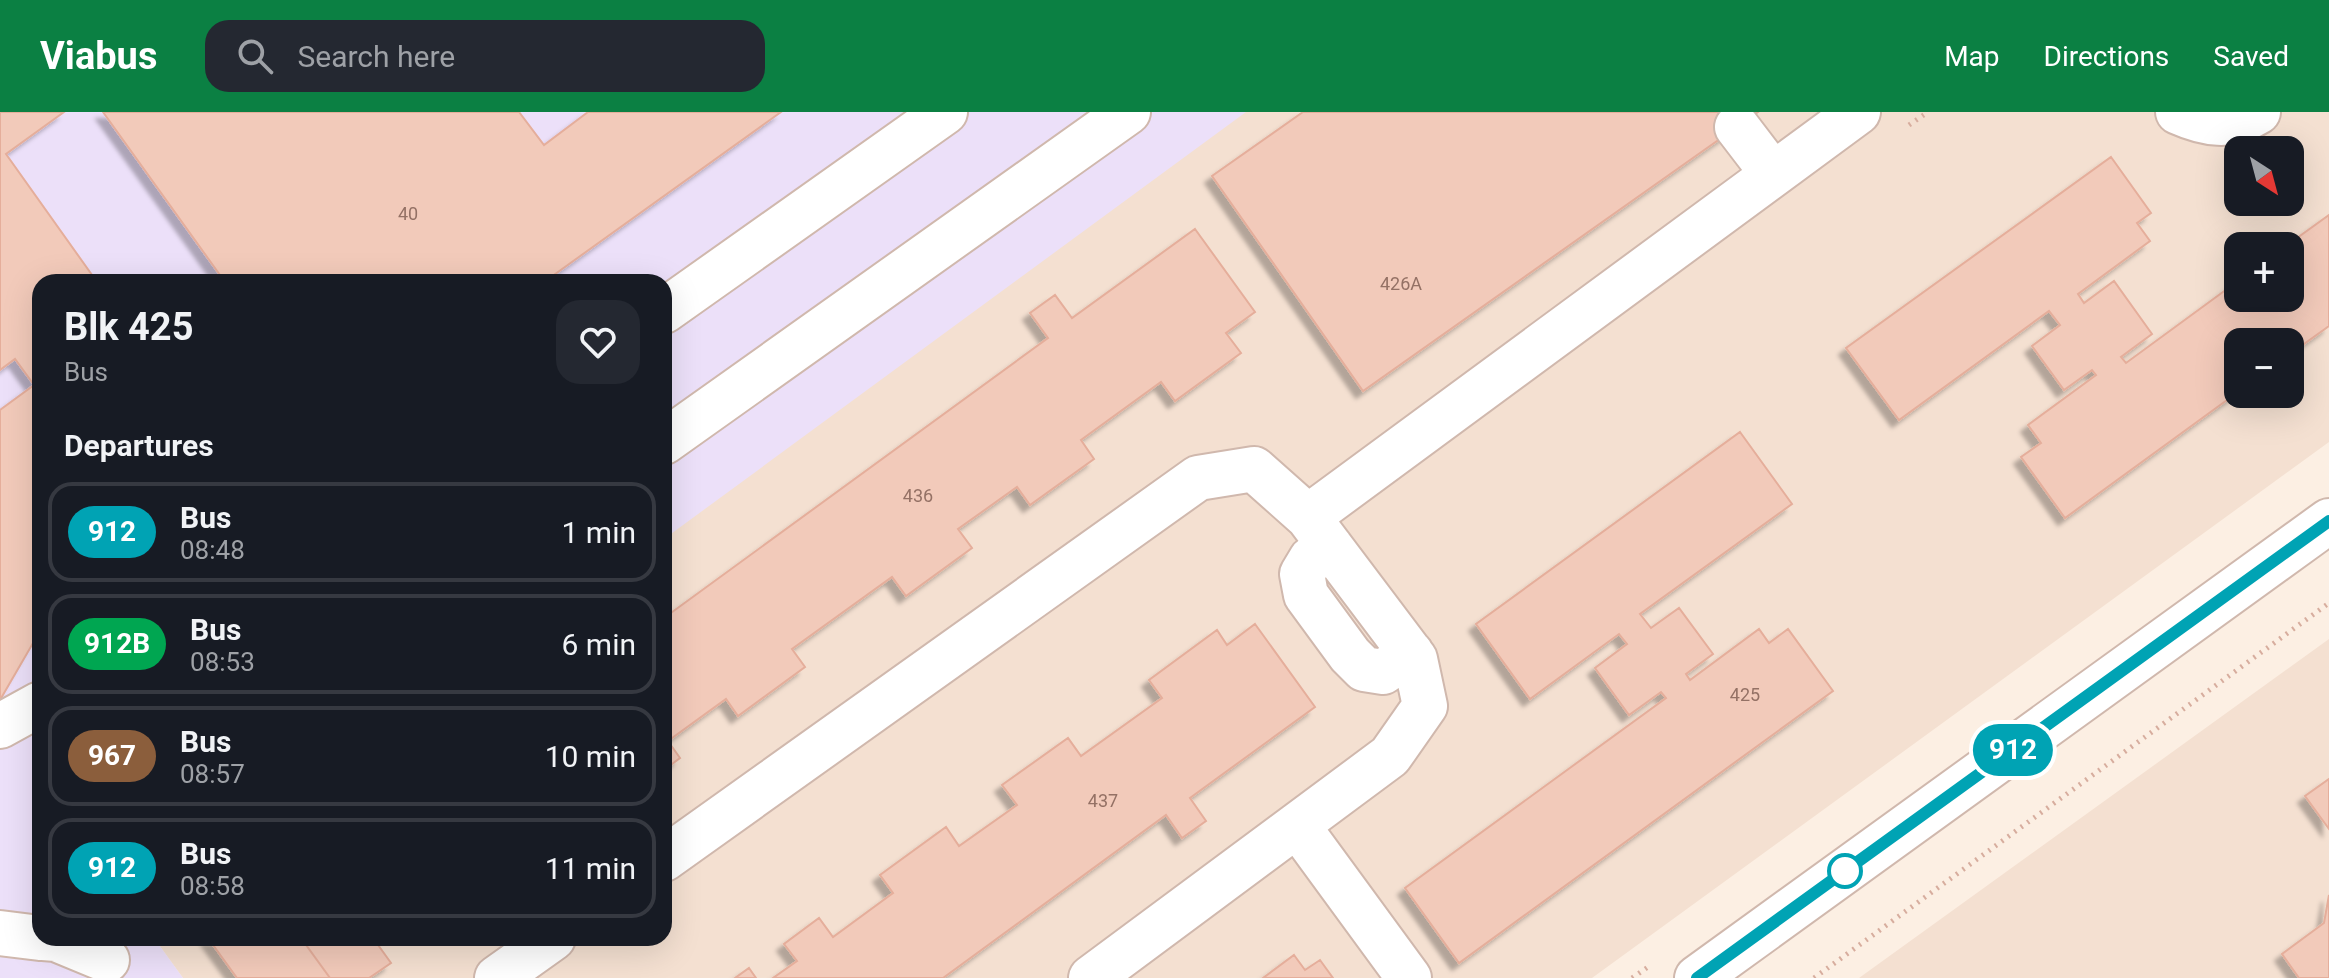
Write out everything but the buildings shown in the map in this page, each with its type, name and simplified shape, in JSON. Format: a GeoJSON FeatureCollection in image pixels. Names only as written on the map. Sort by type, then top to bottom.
{"type":"FeatureCollection","features":[{"type":"Feature","properties":{"kind":"street"},"geometry":{"type":"LineString","coordinates":[[672,305],[945,112]]}},
{"type":"Feature","properties":{"kind":"street"},"geometry":{"type":"LineString","coordinates":[[672,436],[1128,112]]}},
{"type":"Feature","properties":{"kind":"street"},"geometry":{"type":"LineString","coordinates":[[1319,531],[1773,174],[1858,112]]}},
{"type":"Feature","properties":{"kind":"street"},"geometry":{"type":"LineString","coordinates":[[2197,116],[2243,122],[2258,112]]}},
{"type":"Feature","properties":{"kind":"street"},"geometry":{"type":"LineString","coordinates":[[1737,127],[1773,174]]}},
{"type":"Feature","properties":{"kind":"street"},"geometry":{"type":"LineString","coordinates":[[672,853],[1198,478],[1254,469],[1319,531],[1411,653],[1425,706],[1390,756],[1091,978]]}},
{"type":"Feature","properties":{"kind":"street"},"geometry":{"type":"LineString","coordinates":[[1697,978],[2329,521]]}},
{"type":"Feature","properties":{"kind":"street"},"geometry":{"type":"LineString","coordinates":[[0,726],[32,708]]}},
{"type":"Feature","properties":{"kind":"street"},"geometry":{"type":"LineString","coordinates":[[1297,825],[1409,978]]}},
{"type":"Feature","properties":{"kind":"street"},"geometry":{"type":"LineString","coordinates":[[0,933],[32,937]]}},
{"type":"Feature","properties":{"kind":"street"},"geometry":{"type":"LineString","coordinates":[[75,946],[109,959]]}},
{"type":"Feature","properties":{"kind":"street"},"geometry":{"type":"LineString","coordinates":[[497,978],[542,946]]}},
{"type":"Feature","properties":{"kind":"path"},"geometry":{"type":"LineString","coordinates":[[1814,978],[2329,603]]}},
{"type":"Feature","properties":{"kind":"shaded area"},"geometry":{"type":"Polygon","coordinates":[[[0,112],[1246,112],[672,533],[672,274],[32,274],[32,946],[160,946],[183,978],[0,978],[0,112]]]}},
{"type":"Feature","properties":{"kind":"shaded area"},"geometry":{"type":"Polygon","coordinates":[[[1222,112],[2329,112],[2329,442],[1592,978],[183,978],[160,946],[672,946],[672,524],[1222,112]]]}},
{"type":"Feature","properties":{"kind":"shaded area"},"geometry":{"type":"Polygon","coordinates":[[[2329,639],[2329,978],[1859,978],[2329,639]]]}},
{"type":"Feature","properties":{"kind":"bus line","name":"912"},"geometry":{"type":"LineString","coordinates":[[1697,978],[2329,521]]}}]}
